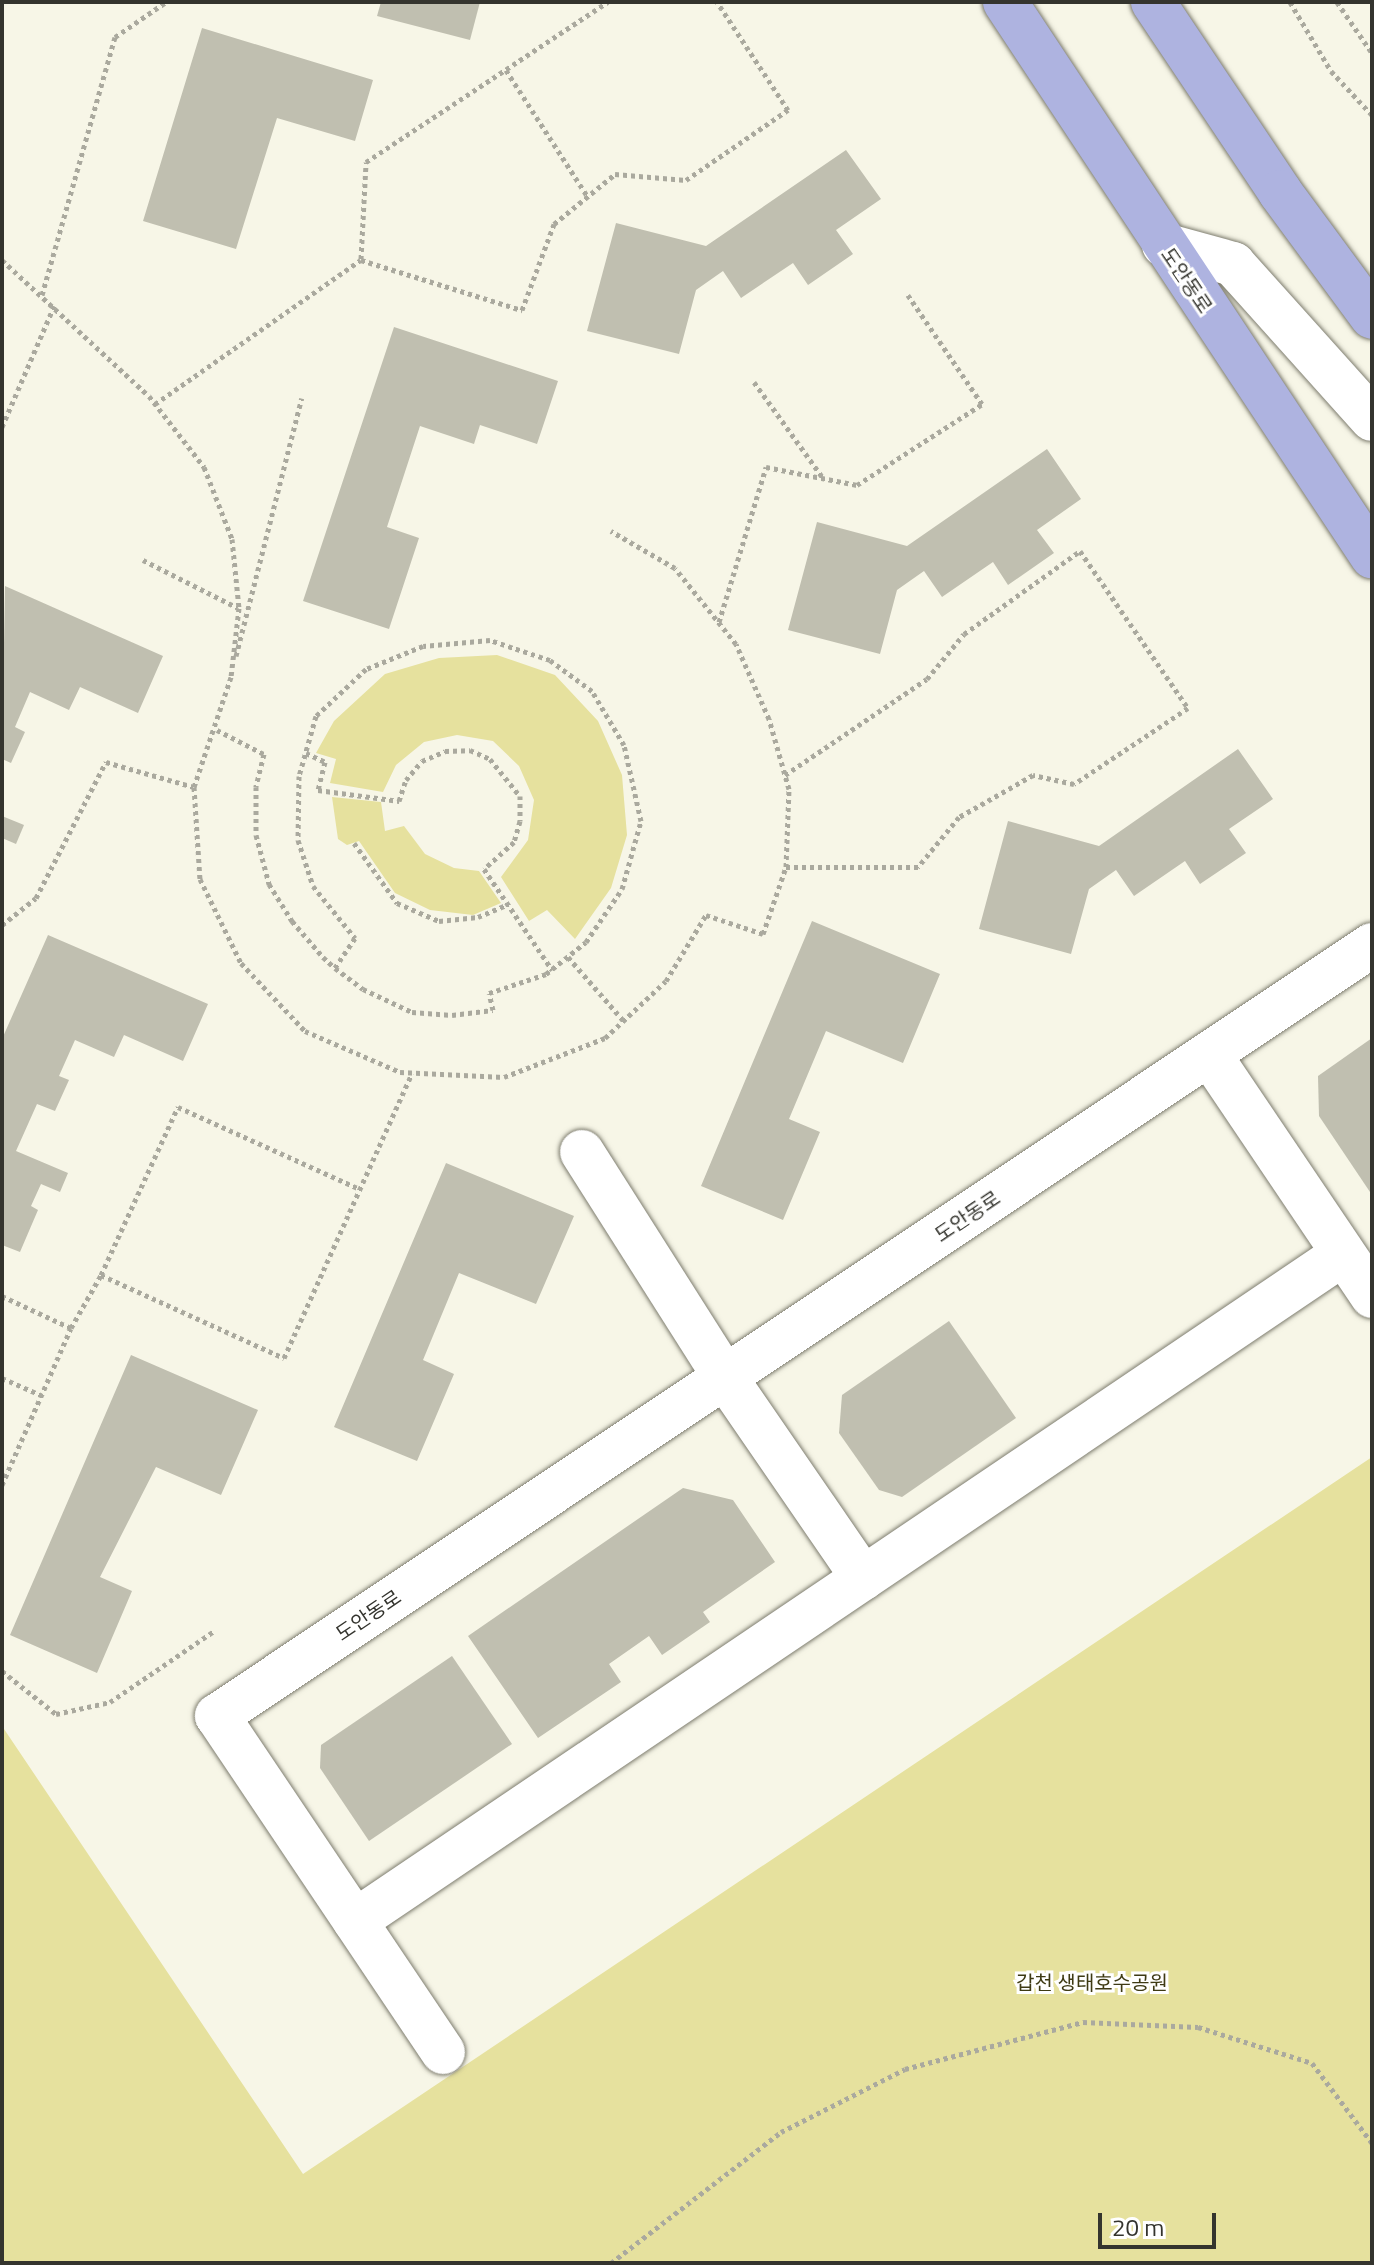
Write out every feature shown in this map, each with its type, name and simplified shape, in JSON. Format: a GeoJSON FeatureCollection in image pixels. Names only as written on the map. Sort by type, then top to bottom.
{"type":"FeatureCollection","features":[{"type":"Feature","properties":{"kind":"main road","name":"도안동로"},"geometry":{"type":"LineString","coordinates":[[1005,2],[1372,556]]}},
{"type":"Feature","properties":{"kind":"main road"},"geometry":{"type":"LineString","coordinates":[[1153,2],[1280,192],[1372,317]]}},
{"type":"Feature","properties":{"kind":"street"},"geometry":{"type":"LineString","coordinates":[[1164,245],[1233,264],[1372,419]]}},
{"type":"Feature","properties":{"kind":"street","name":"도안동로"},"geometry":{"type":"LineString","coordinates":[[443,2052],[217,1716],[1372,945]]}},
{"type":"Feature","properties":{"kind":"street"},"geometry":{"type":"LineString","coordinates":[[1209,1054],[1372,1296]]}},
{"type":"Feature","properties":{"kind":"street"},"geometry":{"type":"LineString","coordinates":[[582,1152],[725,1377],[863,1578]]}},
{"type":"Feature","properties":{"kind":"street"},"geometry":{"type":"LineString","coordinates":[[355,1921],[1343,1254]]}},
{"type":"Feature","properties":{"kind":"path"},"geometry":{"type":"LineString","coordinates":[[42,295],[115,37],[166,2]]}},
{"type":"Feature","properties":{"kind":"path"},"geometry":{"type":"LineString","coordinates":[[361,260],[366,162],[608,2]]}},
{"type":"Feature","properties":{"kind":"path"},"geometry":{"type":"LineString","coordinates":[[361,260],[522,310],[554,224],[615,174],[686,180],[788,110],[717,2]]}},
{"type":"Feature","properties":{"kind":"path"},"geometry":{"type":"LineString","coordinates":[[1290,2],[1331,71],[1372,115]]}},
{"type":"Feature","properties":{"kind":"path"},"geometry":{"type":"LineString","coordinates":[[1337,2],[1372,53]]}},
{"type":"Feature","properties":{"kind":"path"},"geometry":{"type":"LineString","coordinates":[[506,70],[588,197]]}},
{"type":"Feature","properties":{"kind":"path"},"geometry":{"type":"LineString","coordinates":[[2,260],[155,404],[204,467],[232,539],[239,608],[231,677]]}},
{"type":"Feature","properties":{"kind":"path"},"geometry":{"type":"LineString","coordinates":[[155,404],[361,260]]}},
{"type":"Feature","properties":{"kind":"path"},"geometry":{"type":"LineString","coordinates":[[719,623],[766,467],[857,485],[982,404],[908,295]]}},
{"type":"Feature","properties":{"kind":"path"},"geometry":{"type":"LineString","coordinates":[[2,427],[54,306]]}},
{"type":"Feature","properties":{"kind":"path"},"geometry":{"type":"LineString","coordinates":[[754,382],[823,479]]}},
{"type":"Feature","properties":{"kind":"path"},"geometry":{"type":"LineString","coordinates":[[302,398],[217,729],[194,787],[200,879],[241,963],[305,1031],[412,1073],[504,1077],[605,1038],[666,981],[706,915],[763,934],[786,867],[785,775],[769,719],[736,644],[675,568],[611,531]]}},
{"type":"Feature","properties":{"kind":"path"},"geometry":{"type":"LineString","coordinates":[[785,775],[927,679],[964,634],[1080,551],[1188,708],[1074,784],[1033,775],[959,817],[918,867],[786,867]]}},
{"type":"Feature","properties":{"kind":"path"},"geometry":{"type":"LineString","coordinates":[[143,560],[239,608]]}},
{"type":"Feature","properties":{"kind":"path"},"geometry":{"type":"LineString","coordinates":[[217,729],[264,754],[256,787],[256,835],[269,884],[292,921],[335,968],[363,989],[412,1012],[452,1015],[493,1010],[489,993],[552,970],[586,942],[622,889],[641,821],[624,745],[592,691],[550,660],[490,640],[423,646],[366,669],[316,716],[299,776],[298,840],[313,886],[346,933],[355,938],[335,968]]}},
{"type":"Feature","properties":{"kind":"path"},"geometry":{"type":"LineString","coordinates":[[306,753],[325,762],[318,790],[399,801],[406,780],[422,761],[445,751],[470,750],[490,759],[520,796],[514,842],[484,869],[552,970]]}},
{"type":"Feature","properties":{"kind":"path"},"geometry":{"type":"LineString","coordinates":[[2,925],[36,898],[106,762],[194,787]]}},
{"type":"Feature","properties":{"kind":"path"},"geometry":{"type":"LineString","coordinates":[[354,843],[397,903],[439,921],[478,917],[508,904]]}},
{"type":"Feature","properties":{"kind":"path"},"geometry":{"type":"LineString","coordinates":[[568,957],[623,1020]]}},
{"type":"Feature","properties":{"kind":"path"},"geometry":{"type":"LineString","coordinates":[[101,1275],[284,1358],[412,1073]]}},
{"type":"Feature","properties":{"kind":"path"},"geometry":{"type":"LineString","coordinates":[[2,1485],[71,1328],[101,1275],[178,1107],[360,1189]]}},
{"type":"Feature","properties":{"kind":"path"},"geometry":{"type":"LineString","coordinates":[[2,1296],[71,1328]]}},
{"type":"Feature","properties":{"kind":"path"},"geometry":{"type":"LineString","coordinates":[[2,1378],[41,1395]]}},
{"type":"Feature","properties":{"kind":"path"},"geometry":{"type":"LineString","coordinates":[[2,1671],[56,1714],[110,1702],[214,1631]]}},
{"type":"Feature","properties":{"kind":"path"},"geometry":{"type":"LineString","coordinates":[[611,2263],[781,2132],[905,2069],[1083,2022],[1198,2027],[1312,2063],[1372,2143]]}},
{"type":"Feature","properties":{"kind":"green space"},"geometry":{"type":"Polygon","coordinates":[[[497,655],[555,675],[598,721],[622,775],[627,835],[611,888],[575,939],[547,910],[529,921],[501,877],[528,840],[534,800],[519,766],[493,741],[457,735],[424,742],[396,765],[383,792],[330,783],[336,759],[316,753],[334,721],[385,674],[439,658],[497,655]]]}},
{"type":"Feature","properties":{"kind":"green space"},"geometry":{"type":"Polygon","coordinates":[[[332,797],[381,802],[385,831],[404,826],[425,854],[454,868],[479,871],[501,903],[473,915],[430,910],[395,893],[359,841],[347,845],[338,839],[332,797]]]}},
{"type":"Feature","properties":{"kind":"green space","name":"갑천 생태호수공원"},"geometry":{"type":"Polygon","coordinates":[[[1372,1457],[1372,2263],[2,2263],[2,1726],[303,2174],[1372,1457]]]}},
{"type":"Feature","properties":{"kind":"building"},"geometry":{"type":"Polygon","coordinates":[[[381,2],[480,2],[470,40],[377,16],[381,2]]]}},
{"type":"Feature","properties":{"kind":"building"},"geometry":{"type":"Polygon","coordinates":[[[202,28],[373,80],[355,141],[277,118],[236,249],[143,221],[202,28]]]}},
{"type":"Feature","properties":{"kind":"building"},"geometry":{"type":"Polygon","coordinates":[[[846,150],[881,199],[836,230],[853,254],[808,285],[793,263],[741,298],[723,271],[696,290],[679,354],[587,331],[616,223],[706,246],[846,150]]]}},
{"type":"Feature","properties":{"kind":"building"},"geometry":{"type":"Polygon","coordinates":[[[394,327],[558,381],[537,444],[480,425],[474,444],[420,426],[387,527],[419,538],[389,629],[303,601],[394,327]]]}},
{"type":"Feature","properties":{"kind":"building"},"geometry":{"type":"Polygon","coordinates":[[[1047,449],[1081,499],[1037,530],[1054,553],[1008,585],[993,562],[942,597],[924,571],[897,590],[880,654],[788,630],[817,522],[907,546],[1047,449]]]}},
{"type":"Feature","properties":{"kind":"building"},"geometry":{"type":"Polygon","coordinates":[[[5,586],[163,656],[138,713],[80,687],[69,710],[30,692],[15,727],[25,732],[11,763],[2,759],[5,586]]]}},
{"type":"Feature","properties":{"kind":"building"},"geometry":{"type":"Polygon","coordinates":[[[1238,749],[1273,799],[1229,829],[1246,853],[1200,884],[1185,861],[1134,896],[1116,870],[1089,889],[1071,954],[979,929],[1008,821],[1099,846],[1238,749]]]}},
{"type":"Feature","properties":{"kind":"building"},"geometry":{"type":"Polygon","coordinates":[[[2,816],[24,825],[16,844],[2,838],[2,816]]]}},
{"type":"Feature","properties":{"kind":"building"},"geometry":{"type":"Polygon","coordinates":[[[812,921],[940,974],[903,1063],[826,1031],[789,1119],[820,1132],[783,1220],[701,1186],[812,921]]]}},
{"type":"Feature","properties":{"kind":"building"},"geometry":{"type":"Polygon","coordinates":[[[48,935],[208,1004],[183,1061],[124,1035],[114,1057],[75,1040],[59,1076],[69,1080],[55,1111],[37,1104],[16,1151],[68,1173],[60,1192],[41,1184],[31,1206],[38,1210],[20,1252],[2,1245],[2,1039],[48,935]]]}},
{"type":"Feature","properties":{"kind":"building"},"geometry":{"type":"Polygon","coordinates":[[[1372,1038],[1372,1195],[1319,1116],[1318,1076],[1372,1038]]]}},
{"type":"Feature","properties":{"kind":"building"},"geometry":{"type":"Polygon","coordinates":[[[446,1163],[574,1216],[536,1304],[459,1273],[423,1360],[454,1374],[417,1461],[334,1427],[446,1163]]]}},
{"type":"Feature","properties":{"kind":"building"},"geometry":{"type":"Polygon","coordinates":[[[949,1321],[1016,1418],[902,1497],[879,1490],[839,1433],[842,1395],[949,1321]]]}},
{"type":"Feature","properties":{"kind":"building"},"geometry":{"type":"Polygon","coordinates":[[[131,1355],[258,1410],[221,1495],[156,1467],[100,1577],[132,1591],[97,1673],[10,1635],[131,1355]]]}},
{"type":"Feature","properties":{"kind":"building"},"geometry":{"type":"Polygon","coordinates":[[[683,1488],[733,1500],[775,1562],[703,1612],[710,1622],[662,1655],[649,1636],[609,1664],[621,1682],[538,1738],[468,1636],[683,1488]]]}},
{"type":"Feature","properties":{"kind":"building"},"geometry":{"type":"Polygon","coordinates":[[[452,1656],[512,1744],[369,1841],[320,1768],[321,1745],[452,1656]]]}}]}
